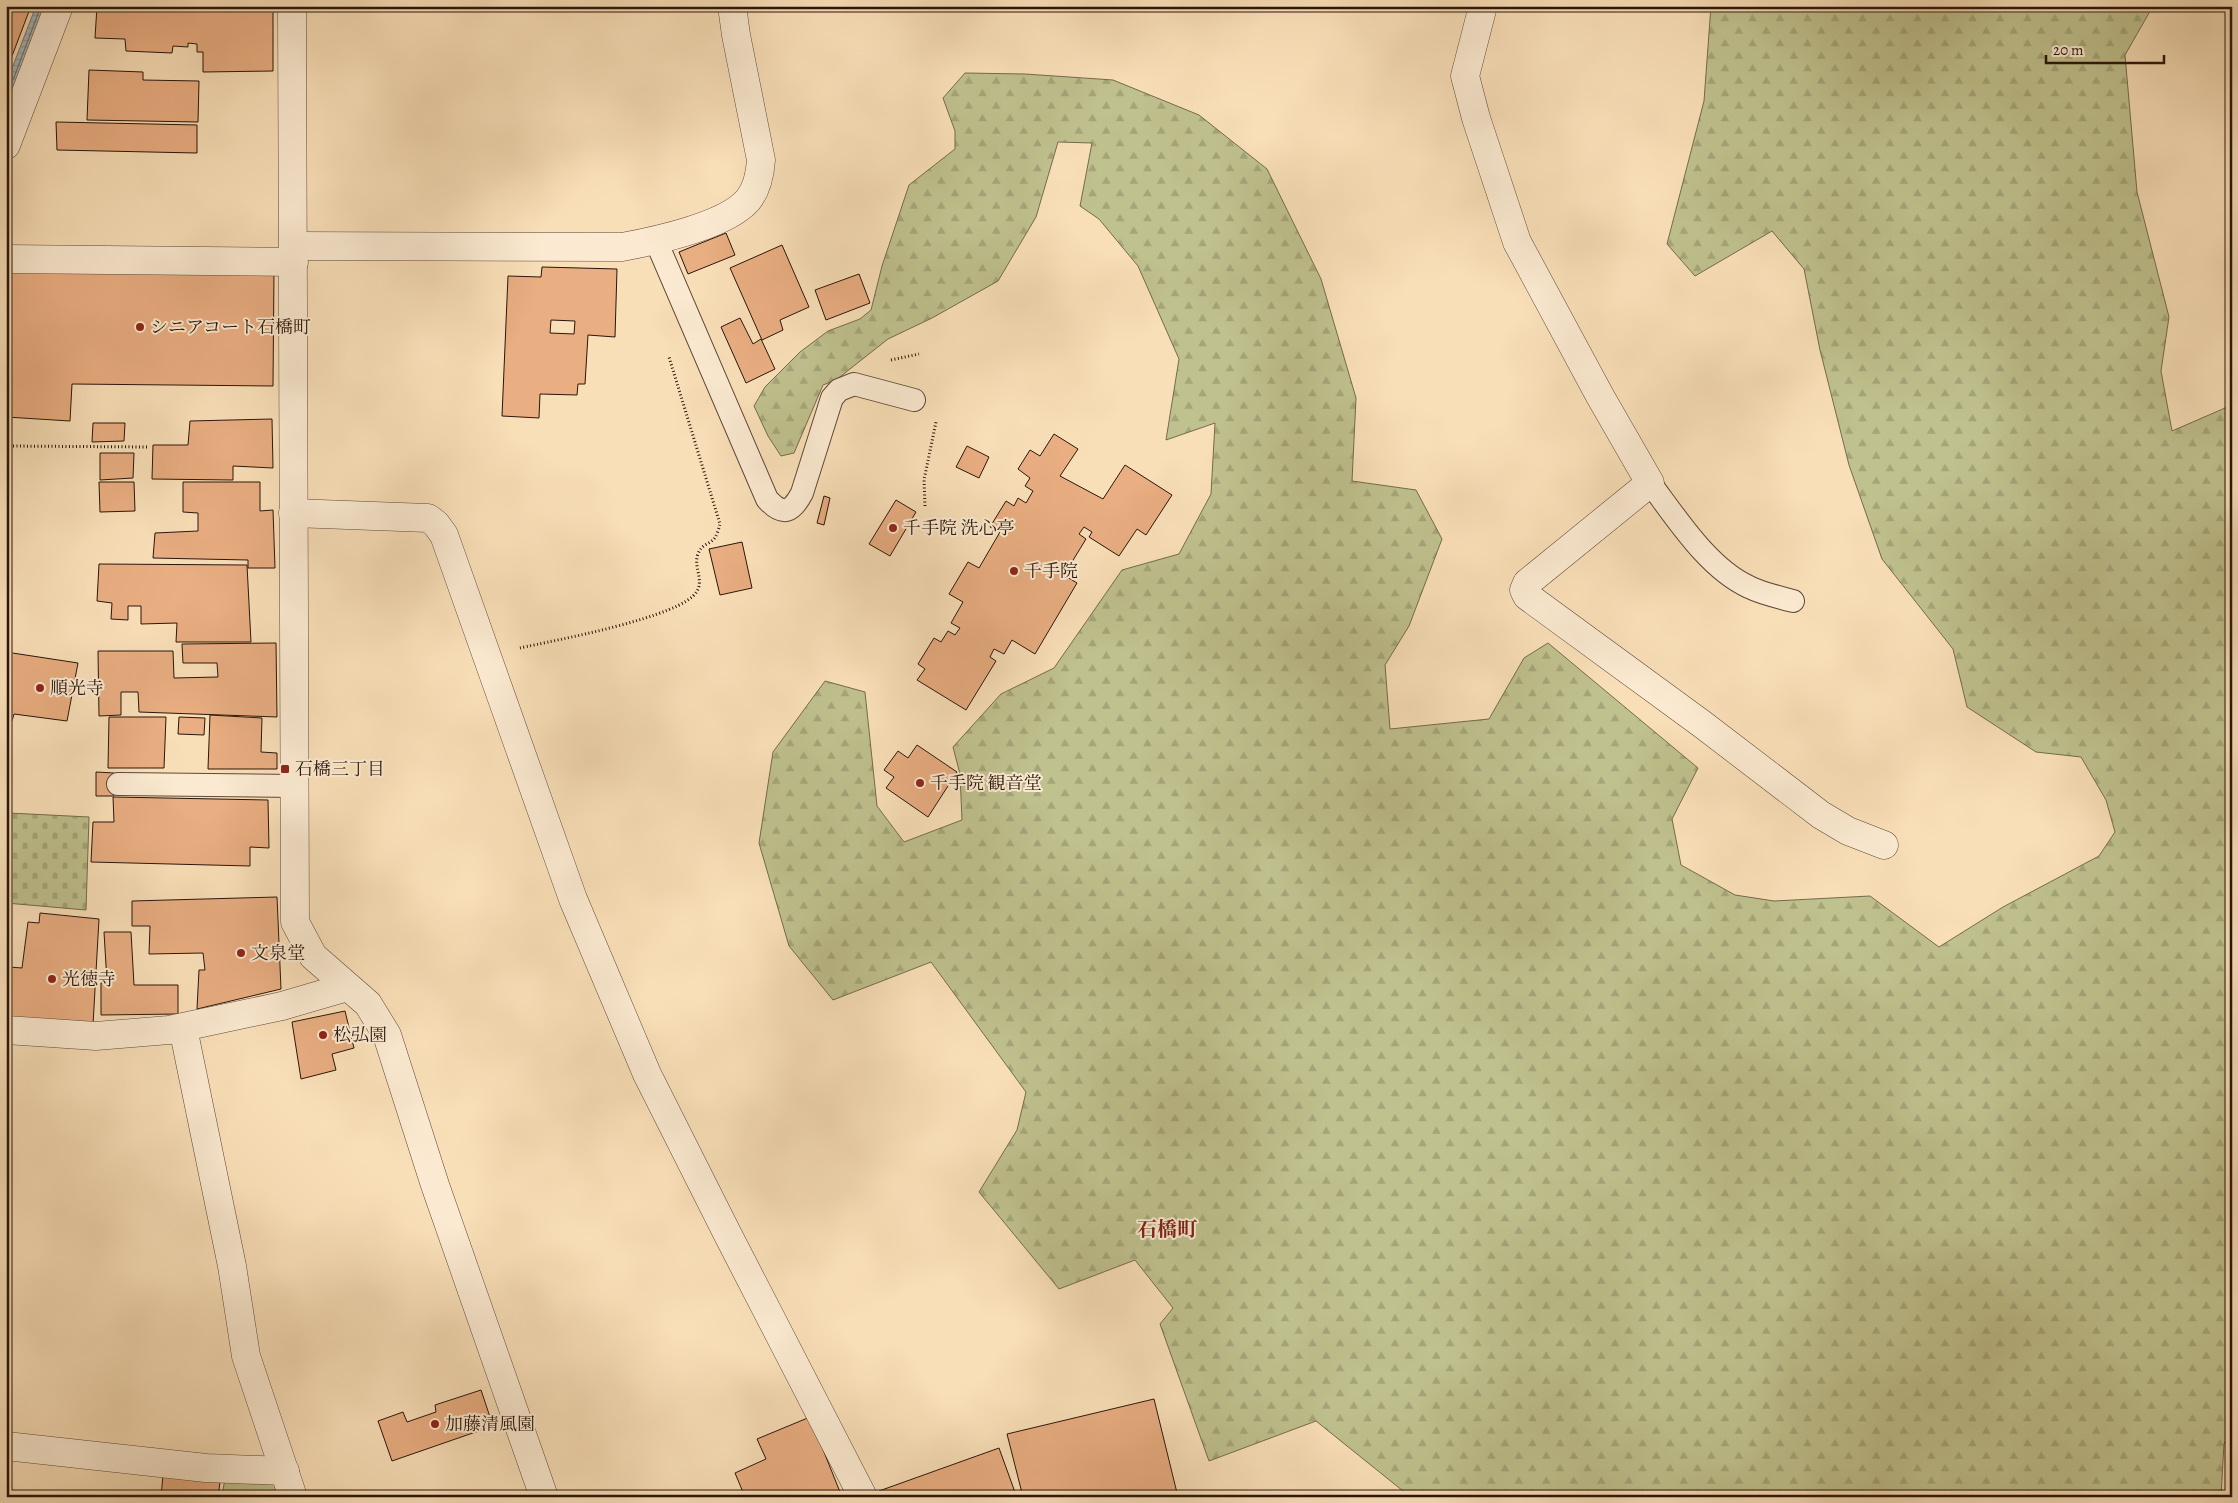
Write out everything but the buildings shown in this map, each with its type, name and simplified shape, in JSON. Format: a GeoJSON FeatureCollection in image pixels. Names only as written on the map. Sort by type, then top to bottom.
{"type":"FeatureCollection","features":[{"type":"Feature","properties":{"kind":"street"},"geometry":{"type":"LineString","coordinates":[[6,145],[59,6]]}},
{"type":"Feature","properties":{"kind":"street"},"geometry":{"type":"LineString","coordinates":[[292,6],[295,922],[313,956],[368,1004],[387,1035],[438,1194],[544,1497]]}},
{"type":"Feature","properties":{"kind":"street"},"geometry":{"type":"LineString","coordinates":[[6,259],[622,247],[656,241],[698,227],[738,210],[748,200],[758,181],[761,160],[758,138],[736,35],[732,6]]}},
{"type":"Feature","properties":{"kind":"street"},"geometry":{"type":"LineString","coordinates":[[1483,6],[1465,76],[1476,118],[1517,242],[1600,396],[1650,483],[1527,583],[1524,590],[1527,596],[1702,724],[1821,815],[1848,831],[1884,845]]}},
{"type":"Feature","properties":{"kind":"street"},"geometry":{"type":"LineString","coordinates":[[293,514],[428,518],[436,524],[444,535],[573,898],[647,1074],[726,1233],[864,1497]]}},
{"type":"Feature","properties":{"kind":"street"},"geometry":{"type":"LineString","coordinates":[[6,1030],[96,1036],[183,1028],[282,1006],[347,987]]}},
{"type":"Feature","properties":{"kind":"street"},"geometry":{"type":"LineString","coordinates":[[183,1028],[232,1266],[246,1356],[294,1497]]}},
{"type":"Feature","properties":{"kind":"street"},"geometry":{"type":"LineString","coordinates":[[6,1446],[206,1468],[285,1471]]}},
{"type":"Feature","properties":{"kind":"lane"},"geometry":{"type":"LineString","coordinates":[[656,241],[768,499],[776,509],[786,510],[794,506],[802,493],[832,398],[839,390],[854,384],[914,400]]}},
{"type":"Feature","properties":{"kind":"lane"},"geometry":{"type":"LineString","coordinates":[[1650,483],[1676,519],[1717,567],[1749,587],[1793,601]]}},
{"type":"Feature","properties":{"kind":"lane"},"geometry":{"type":"LineString","coordinates":[[118,784],[295,786]]}},
{"type":"Feature","properties":{"kind":"path"},"geometry":{"type":"LineString","coordinates":[[487,655],[590,633],[652,616],[687,602],[697,592],[700,579],[696,564],[698,553],[705,544],[714,539],[720,524],[668,354]]}},
{"type":"Feature","properties":{"kind":"path"},"geometry":{"type":"LineString","coordinates":[[914,400],[928,406],[936,424],[924,480],[925,506]]}},
{"type":"Feature","properties":{"kind":"path"},"geometry":{"type":"LineString","coordinates":[[6,446],[148,446]]}},
{"type":"Feature","properties":{"kind":"green space"},"geometry":{"type":"Polygon","coordinates":[[[1711,6],[2153,6],[2125,55],[2137,192],[2169,317],[2161,371],[2172,431],[2232,405],[2232,1439],[2224,1443],[2221,1497],[1402,1497],[1403,1491],[1316,1421],[1209,1461],[1160,1324],[1173,1308],[1135,1260],[1059,1289],[979,1192],[1017,1130],[1026,1092],[931,962],[833,1000],[789,946],[759,843],[773,752],[825,681],[865,692],[877,806],[904,842],[962,820],[960,774],[953,747],[1001,694],[1054,668],[1122,570],[1179,554],[1211,494],[1215,423],[1166,440],[1179,359],[1138,266],[1099,219],[1080,206],[1092,143],[1058,142],[1036,217],[998,281],[932,318],[888,339],[836,380],[823,385],[794,453],[781,456],[768,436],[754,406],[765,387],[800,352],[828,331],[860,319],[871,310],[882,266],[909,185],[955,149],[955,131],[943,98],[965,73],[1025,74],[1113,80],[1199,115],[1267,169],[1321,279],[1356,398],[1352,481],[1416,490],[1442,539],[1409,626],[1385,665],[1390,729],[1489,719],[1524,658],[1548,643],[1698,768],[1672,819],[1681,865],[1735,895],[1774,901],[1870,896],[1939,947],[2003,907],[2099,856],[2115,832],[2106,800],[2081,757],[2036,752],[1967,707],[1953,649],[1882,559],[1849,465],[1820,350],[1804,269],[1772,231],[1695,276],[1667,244],[1704,101],[1711,6]]]}},
{"type":"Feature","properties":{"kind":"green space"},"geometry":{"type":"Polygon","coordinates":[[[9,813],[89,817],[86,910],[6,903],[6,823],[9,813]]]}},
{"type":"Feature","properties":{"kind":"green space"},"geometry":{"type":"Polygon","coordinates":[[[225,1478],[284,1484],[287,1497],[222,1497],[225,1478]]]}},
{"type":"Feature","properties":{"kind":"water"},"geometry":{"type":"Polygon","coordinates":[[[36,6],[53,6],[6,128],[6,84],[36,6]]]}},
{"type":"Feature","properties":{"kind":"place","name":"シニアコート石橋町"},"geometry":{"type":"Point","coordinates":[140,327]}},
{"type":"Feature","properties":{"kind":"place","name":"千手院 洗心亭"},"geometry":{"type":"Point","coordinates":[893,528]}},
{"type":"Feature","properties":{"kind":"place","name":"千手院"},"geometry":{"type":"Point","coordinates":[1014,571]}},
{"type":"Feature","properties":{"kind":"place","name":"順光寺"},"geometry":{"type":"Point","coordinates":[40,688]}},
{"type":"Feature","properties":{"kind":"place","name":"石橋三丁目"},"geometry":{"type":"Point","coordinates":[285,769]}},
{"type":"Feature","properties":{"kind":"place","name":"千手院 観音堂"},"geometry":{"type":"Point","coordinates":[920,783]}},
{"type":"Feature","properties":{"kind":"place","name":"文泉堂"},"geometry":{"type":"Point","coordinates":[241,953]}},
{"type":"Feature","properties":{"kind":"place","name":"光徳寺"},"geometry":{"type":"Point","coordinates":[52,979]}},
{"type":"Feature","properties":{"kind":"place","name":"松弘園"},"geometry":{"type":"Point","coordinates":[323,1035]}},
{"type":"Feature","properties":{"kind":"place","name":"加藤清風園"},"geometry":{"type":"Point","coordinates":[435,1424]}},
{"type":"Feature","properties":{"kind":"district","name":"石橋町"},"geometry":{"type":"Point","coordinates":[1167,1229]}}]}
